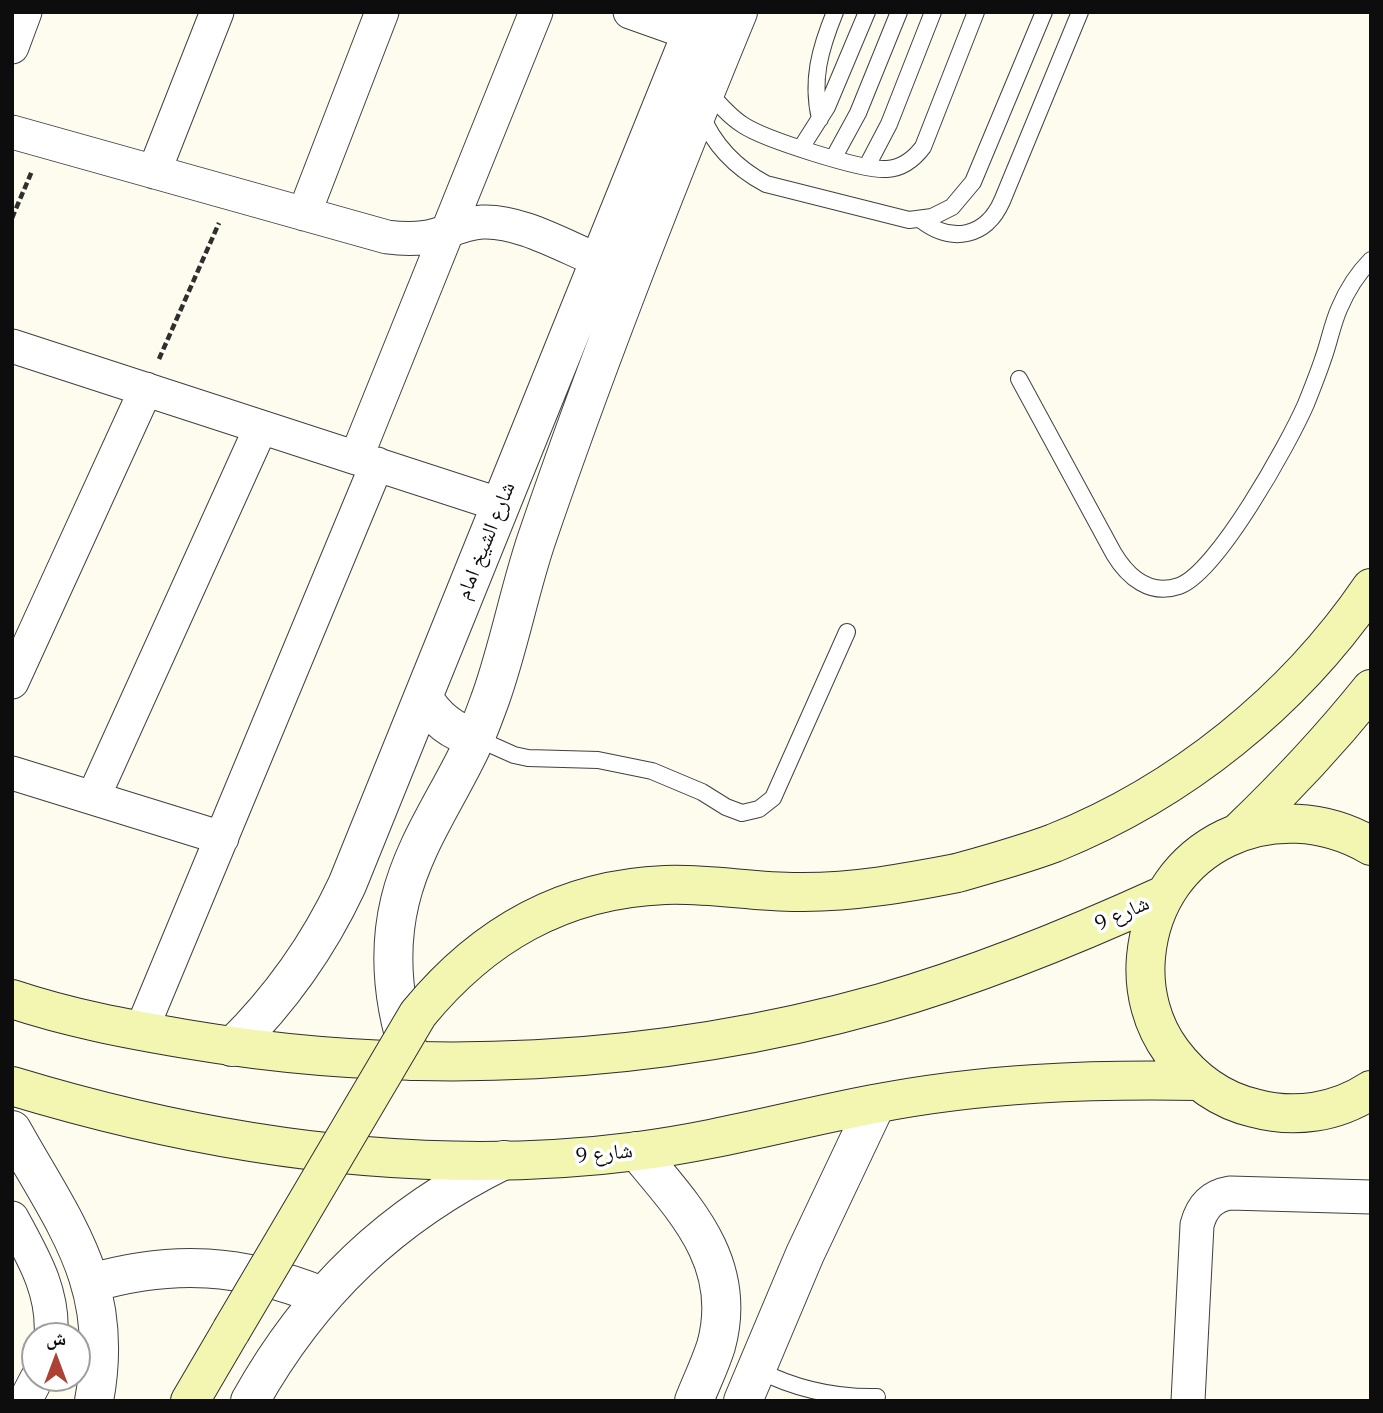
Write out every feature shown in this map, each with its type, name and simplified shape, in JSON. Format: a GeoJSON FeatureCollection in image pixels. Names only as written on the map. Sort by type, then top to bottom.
{"type":"FeatureCollection","features":[{"type":"Feature","properties":{"kind":"main road"},"geometry":{"type":"LineString","coordinates":[[190,1401],[418,1014],[441,986],[496,939],[560,906],[594,895],[630,888],[666,885],[804,892],[856,890],[957,873],[1006,859],[1078,832],[1146,798],[1230,740],[1278,698],[1339,632],[1371,588]]}},
{"type":"Feature","properties":{"kind":"main road"},"geometry":{"type":"LineString","coordinates":[[1240,831],[1307,765],[1371,689]]}},
{"type":"Feature","properties":{"kind":"main road"},"geometry":{"type":"LineString","coordinates":[[1360,1102],[1316,1112],[1291,1114],[1266,1111],[1231,1100],[1199,1081],[1165,1042],[1147,995],[1145,969],[1153,918],[1164,895],[1179,874],[1217,842],[1240,831],[1286,822],[1333,828],[1371,846]]}},
{"type":"Feature","properties":{"kind":"main road","name":"شارع 9"},"geometry":{"type":"LineString","coordinates":[[12,999],[51,1011],[141,1031],[232,1047],[319,1056],[508,1060],[584,1056],[734,1037],[881,1003],[1060,941],[1164,895]]}},
{"type":"Feature","properties":{"kind":"main road","name":"شارع 9"},"geometry":{"type":"LineString","coordinates":[[12,1086],[99,1112],[230,1139],[302,1150],[504,1160],[637,1151],[876,1104],[983,1088],[1090,1081],[1199,1081]]}},
{"type":"Feature","properties":{"kind":"street"},"geometry":{"type":"LineString","coordinates":[[12,47],[25,12]]}},
{"type":"Feature","properties":{"kind":"street"},"geometry":{"type":"LineString","coordinates":[[154,172],[217,12]]}},
{"type":"Feature","properties":{"kind":"street"},"geometry":{"type":"LineString","coordinates":[[304,214],[382,12]]}},
{"type":"Feature","properties":{"kind":"street"},"geometry":{"type":"LineString","coordinates":[[141,1031],[222,838],[367,461],[448,231],[536,12]]}},
{"type":"Feature","properties":{"kind":"street"},"geometry":{"type":"LineString","coordinates":[[629,12],[696,23]]}},
{"type":"Feature","properties":{"kind":"street"},"geometry":{"type":"LineString","coordinates":[[412,1060],[400,1022],[394,982],[395,929],[400,902],[417,851],[476,738],[499,671],[536,541],[595,374],[738,12]]}},
{"type":"Feature","properties":{"kind":"street","name":"شارع الشيخ امام"},"geometry":{"type":"LineString","coordinates":[[232,1047],[263,1015],[298,972],[332,915],[696,23]]}},
{"type":"Feature","properties":{"kind":"street"},"geometry":{"type":"LineString","coordinates":[[12,132],[387,237],[418,239],[480,222],[514,225],[600,261]]}},
{"type":"Feature","properties":{"kind":"street"},"geometry":{"type":"LineString","coordinates":[[12,346],[501,505]]}},
{"type":"Feature","properties":{"kind":"street"},"geometry":{"type":"LineString","coordinates":[[12,682],[146,389]]}},
{"type":"Feature","properties":{"kind":"street"},"geometry":{"type":"LineString","coordinates":[[93,798],[261,426]]}},
{"type":"Feature","properties":{"kind":"street"},"geometry":{"type":"LineString","coordinates":[[423,697],[434,713],[448,726],[476,738]]}},
{"type":"Feature","properties":{"kind":"street"},"geometry":{"type":"LineString","coordinates":[[12,773],[222,838]]}},
{"type":"Feature","properties":{"kind":"street"},"geometry":{"type":"LineString","coordinates":[[750,1385],[805,1254],[876,1104]]}},
{"type":"Feature","properties":{"kind":"street"},"geometry":{"type":"LineString","coordinates":[[12,1130],[71,1234],[92,1283],[100,1331],[91,1351]]}},
{"type":"Feature","properties":{"kind":"street"},"geometry":{"type":"LineString","coordinates":[[637,1151],[696,1225],[714,1263],[719,1283],[720,1325],[709,1364],[694,1401]]}},
{"type":"Feature","properties":{"kind":"street"},"geometry":{"type":"LineString","coordinates":[[250,1401],[280,1352],[322,1296],[376,1242],[470,1177],[504,1160]]}},
{"type":"Feature","properties":{"kind":"street"},"geometry":{"type":"LineString","coordinates":[[1188,1401],[1197,1225],[1204,1207],[1220,1195],[1230,1192],[1371,1197]]}},
{"type":"Feature","properties":{"kind":"street"},"geometry":{"type":"LineString","coordinates":[[12,1218],[45,1283],[51,1307],[51,1322]]}},
{"type":"Feature","properties":{"kind":"street"},"geometry":{"type":"LineString","coordinates":[[92,1283],[156,1268],[190,1267],[257,1274],[322,1296]]}},
{"type":"Feature","properties":{"kind":"street"},"geometry":{"type":"LineString","coordinates":[[91,1373],[94,1401]]}},
{"type":"Feature","properties":{"kind":"lane"},"geometry":{"type":"LineString","coordinates":[[820,120],[816,91],[818,63],[835,12]]}},
{"type":"Feature","properties":{"kind":"lane"},"geometry":{"type":"LineString","coordinates":[[801,148],[833,94],[867,12]]}},
{"type":"Feature","properties":{"kind":"lane"},"geometry":{"type":"LineString","coordinates":[[834,157],[859,113],[900,12]]}},
{"type":"Feature","properties":{"kind":"lane"},"geometry":{"type":"LineString","coordinates":[[867,166],[886,131],[933,12]]}},
{"type":"Feature","properties":{"kind":"lane"},"geometry":{"type":"LineString","coordinates":[[976,12],[923,147],[912,159],[898,167],[882,169],[867,166],[768,139],[740,123],[716,101],[703,98],[713,139],[724,153],[744,170],[766,184],[898,219],[921,220],[942,213],[952,207],[973,182],[1044,12]]}},
{"type":"Feature","properties":{"kind":"lane"},"geometry":{"type":"LineString","coordinates":[[921,220],[939,232],[961,234],[972,232],[990,220],[1002,201],[1080,12]]}},
{"type":"Feature","properties":{"kind":"lane"},"geometry":{"type":"LineString","coordinates":[[1020,379],[1127,574],[1136,581],[1157,588],[1180,586],[1207,564],[1259,492],[1305,406],[1337,312],[1348,290],[1371,260]]}},
{"type":"Feature","properties":{"kind":"lane"},"geometry":{"type":"LineString","coordinates":[[476,738],[514,755],[528,758],[597,760],[652,771],[702,792],[734,811],[751,812],[767,804],[772,798],[847,632]]}},
{"type":"Feature","properties":{"kind":"lane"},"geometry":{"type":"LineString","coordinates":[[750,1385],[785,1382],[814,1392],[877,1397]]}},
{"type":"Feature","properties":{"kind":"path"},"geometry":{"type":"LineString","coordinates":[[12,218],[45,141]]}},
{"type":"Feature","properties":{"kind":"path"},"geometry":{"type":"LineString","coordinates":[[146,389],[232,194]]}}]}
